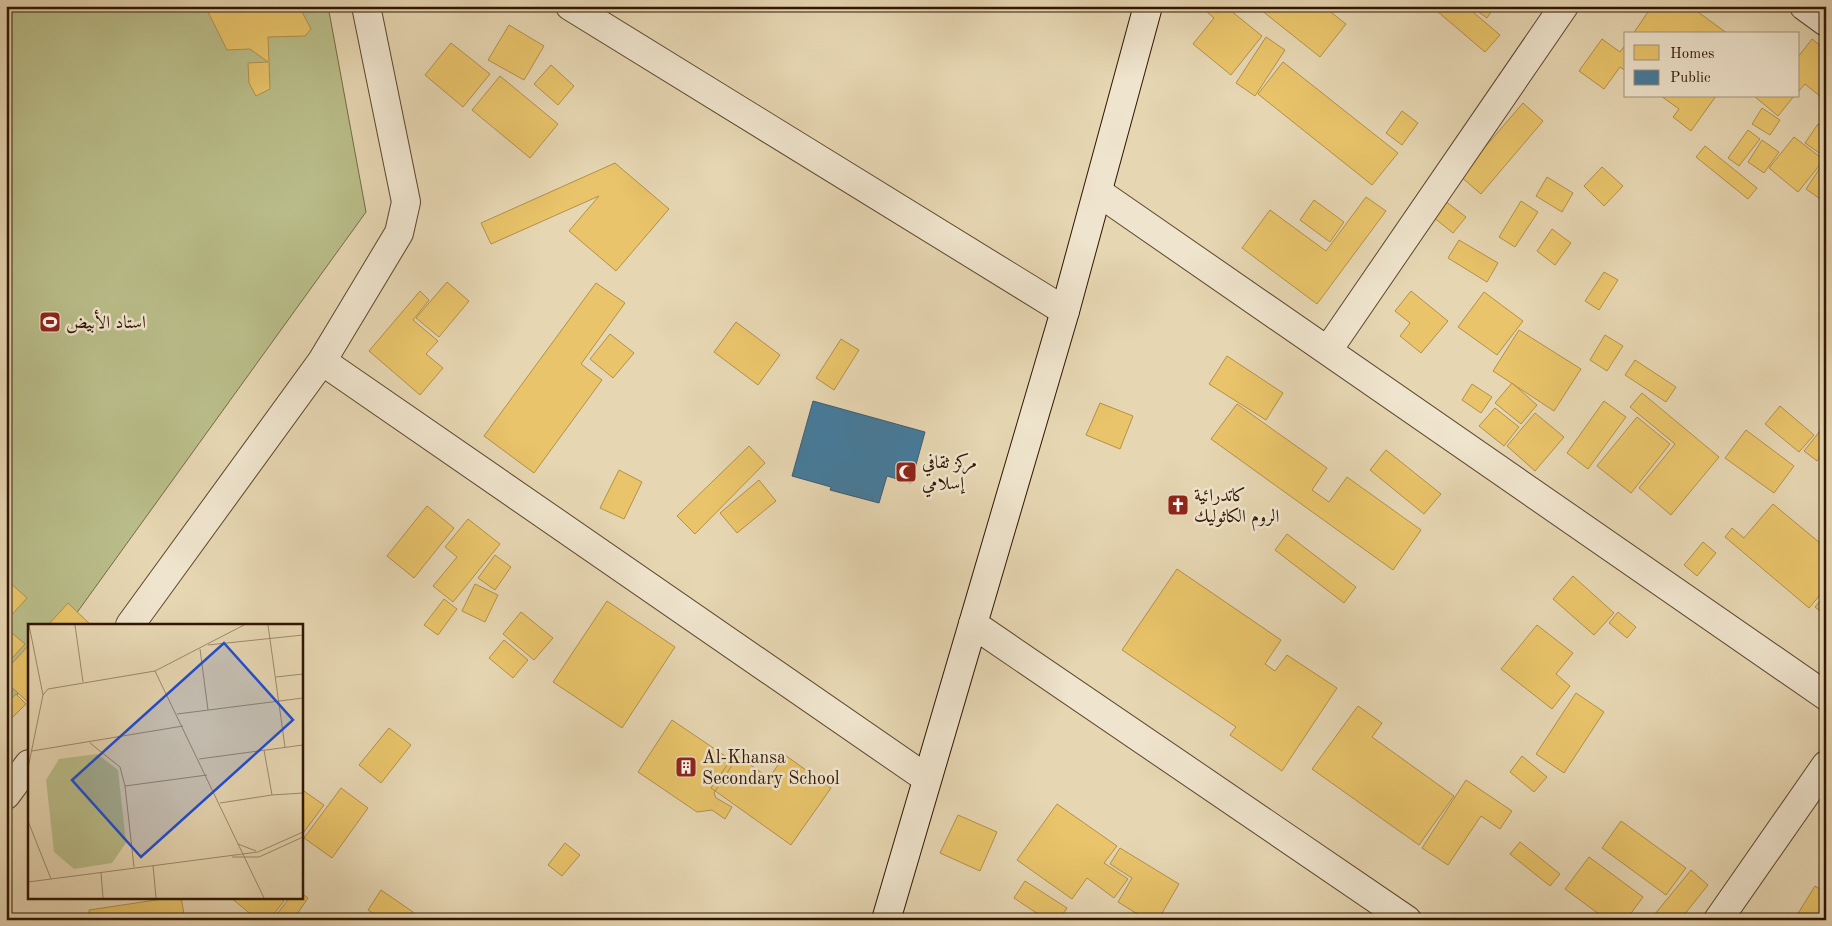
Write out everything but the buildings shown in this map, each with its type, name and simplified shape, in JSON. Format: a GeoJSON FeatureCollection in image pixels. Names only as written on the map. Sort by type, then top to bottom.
{"type":"FeatureCollection","features":[{"type":"Feature","properties":{"kind":"street"},"geometry":{"type":"LineString","coordinates":[[131,624],[322,361],[399,234],[406,202],[366,6]]}},
{"type":"Feature","properties":{"kind":"street"},"geometry":{"type":"LineString","coordinates":[[570,6],[1065,311]]}},
{"type":"Feature","properties":{"kind":"street"},"geometry":{"type":"LineString","coordinates":[[886,920],[926,778],[1065,311],[1148,6]]}},
{"type":"Feature","properties":{"kind":"street"},"geometry":{"type":"LineString","coordinates":[[1328,350],[1564,6]]}},
{"type":"Feature","properties":{"kind":"street"},"geometry":{"type":"LineString","coordinates":[[1804,6],[1826,22]]}},
{"type":"Feature","properties":{"kind":"street"},"geometry":{"type":"LineString","coordinates":[[1098,192],[1826,696]]}},
{"type":"Feature","properties":{"kind":"street"},"geometry":{"type":"LineString","coordinates":[[322,361],[926,778]]}},
{"type":"Feature","properties":{"kind":"street"},"geometry":{"type":"LineString","coordinates":[[973,624],[1407,920]]}},
{"type":"Feature","properties":{"kind":"street"},"geometry":{"type":"LineString","coordinates":[[6,795],[28,765]]}},
{"type":"Feature","properties":{"kind":"street"},"geometry":{"type":"LineString","coordinates":[[1718,920],[1826,765]]}},
{"type":"Feature","properties":{"kind":"green space"},"geometry":{"type":"Polygon","coordinates":[[[6,6],[328,6],[366,212],[69,624],[28,624],[28,679],[6,710],[6,6]]]}},
{"type":"Feature","properties":{"kind":"place","name":"استاد الأبيض"},"geometry":{"type":"Point","coordinates":[50,322]}},
{"type":"Feature","properties":{"kind":"place","name":"مركز ثقافي إسلامي"},"geometry":{"type":"Point","coordinates":[906,472]}},
{"type":"Feature","properties":{"kind":"place","name":"كاتدرائية الروم الكاثوليك"},"geometry":{"type":"Point","coordinates":[1178,505]}},
{"type":"Feature","properties":{"kind":"place","name":"Al-Khansa Secondary School"},"geometry":{"type":"Point","coordinates":[686,767]}}]}
